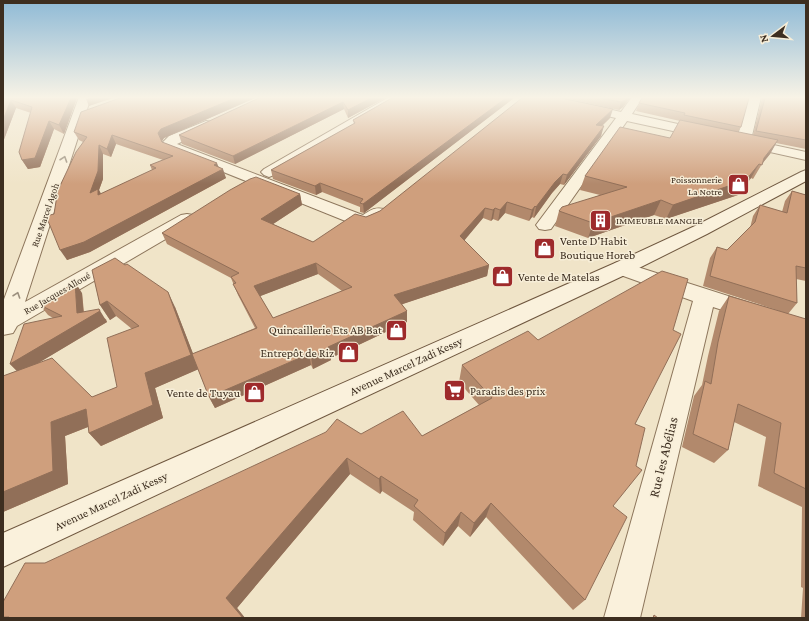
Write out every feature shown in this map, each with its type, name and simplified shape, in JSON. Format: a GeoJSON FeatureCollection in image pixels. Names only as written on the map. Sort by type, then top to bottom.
{"type":"FeatureCollection","features":[{"type":"Feature","properties":{"kind":"street","name":"Rue Marcel Agoh"},"geometry":{"type":"LineString","coordinates":[[5,326],[79,126]]}},
{"type":"Feature","properties":{"kind":"street"},"geometry":{"type":"LineString","coordinates":[[204,126],[174,139],[170,142],[171,146],[354,218],[366,220],[374,217],[392,202]]}},
{"type":"Feature","properties":{"kind":"street"},"geometry":{"type":"LineString","coordinates":[[236,190],[349,126]]}},
{"type":"Feature","properties":{"kind":"street"},"geometry":{"type":"LineString","coordinates":[[544,225],[617,126]]}},
{"type":"Feature","properties":{"kind":"street"},"geometry":{"type":"LineString","coordinates":[[670,126],[806,156]]}},
{"type":"Feature","properties":{"kind":"street"},"geometry":{"type":"LineString","coordinates":[[743,142],[747,126]]}},
{"type":"Feature","properties":{"kind":"street","name":"Avenue Marcel Zadi Kessy"},"geometry":{"type":"LineString","coordinates":[[3,550],[622,268],[701,230],[806,175]]}},
{"type":"Feature","properties":{"kind":"street","name":"Rue Jacques Alloué"},"geometry":{"type":"LineString","coordinates":[[5,326],[202,210]]}},
{"type":"Feature","properties":{"kind":"street"},"geometry":{"type":"LineString","coordinates":[[622,268],[705,297],[806,329]]}},
{"type":"Feature","properties":{"kind":"street","name":"Rue les Abélias"},"geometry":{"type":"LineString","coordinates":[[622,618],[705,297]]}},
{"type":"Feature","properties":{"kind":"building"},"geometry":{"type":"Polygon","coordinates":[[[27,126],[47,126],[35,158],[22,160],[19,152],[27,126]]]}},
{"type":"Feature","properties":{"kind":"building"},"geometry":{"type":"Polygon","coordinates":[[[76,126],[168,126],[161,129],[158,133],[162,142],[217,163],[214,165],[223,169],[84,242],[60,250],[46,216],[54,214],[58,189],[76,152],[87,137],[74,132],[76,126]],[[112,135],[107,149],[99,145],[98,171],[90,193],[98,189],[98,195],[156,168],[150,165],[173,156],[112,135]]]}},
{"type":"Feature","properties":{"kind":"building"},"geometry":{"type":"Polygon","coordinates":[[[199,126],[294,126],[233,156],[179,135],[199,126]]]}},
{"type":"Feature","properties":{"kind":"building"},"geometry":{"type":"Polygon","coordinates":[[[350,126],[468,126],[363,204],[360,203],[363,199],[320,183],[315,186],[271,170],[350,126]]]}},
{"type":"Feature","properties":{"kind":"building"},"geometry":{"type":"Polygon","coordinates":[[[487,126],[604,126],[567,175],[563,174],[555,182],[536,207],[535,206],[532,210],[507,202],[500,210],[495,208],[493,210],[485,208],[460,236],[489,265],[394,295],[407,311],[328,347],[329,349],[311,357],[309,354],[209,397],[192,354],[257,328],[233,284],[236,283],[231,277],[239,273],[162,233],[230,190],[256,177],[300,194],[261,219],[313,242],[355,214],[366,217],[380,211],[487,126]],[[316,263],[254,286],[273,318],[352,287],[316,263]]]}},
{"type":"Feature","properties":{"kind":"building"},"geometry":{"type":"Polygon","coordinates":[[[677,126],[709,126],[778,140],[764,158],[762,165],[759,164],[746,180],[673,205],[661,200],[593,223],[559,211],[562,207],[627,187],[585,176],[620,127],[670,138],[677,126]]]}},
{"type":"Feature","properties":{"kind":"building"},"geometry":{"type":"Polygon","coordinates":[[[757,126],[806,126],[806,140],[756,131],[757,126]]]}},
{"type":"Feature","properties":{"kind":"building"},"geometry":{"type":"Polygon","coordinates":[[[792,191],[806,195],[806,268],[796,266],[797,303],[710,276],[717,247],[727,250],[755,222],[760,205],[787,213],[792,191]]]}},
{"type":"Feature","properties":{"kind":"building"},"geometry":{"type":"Polygon","coordinates":[[[115,258],[125,265],[127,264],[168,292],[191,355],[145,373],[153,405],[89,433],[86,409],[51,422],[53,471],[3,492],[3,376],[52,358],[92,397],[117,387],[107,338],[139,326],[107,301],[100,305],[92,270],[115,258]]]}},
{"type":"Feature","properties":{"kind":"building"},"geometry":{"type":"Polygon","coordinates":[[[662,271],[688,279],[673,330],[681,334],[635,424],[645,428],[636,466],[642,470],[613,506],[627,517],[585,600],[491,503],[474,523],[461,512],[445,533],[414,506],[418,500],[381,476],[379,479],[347,458],[226,598],[243,618],[3,617],[3,602],[25,563],[45,563],[326,432],[337,419],[361,434],[403,411],[422,436],[492,398],[462,365],[528,331],[538,340],[662,271]]]}},
{"type":"Feature","properties":{"kind":"building"},"geometry":{"type":"Polygon","coordinates":[[[75,282],[77,313],[99,309],[100,311],[10,364],[24,324],[62,316],[40,305],[75,282]]]}},
{"type":"Feature","properties":{"kind":"building"},"geometry":{"type":"Polygon","coordinates":[[[729,296],[806,319],[806,489],[774,473],[781,423],[738,404],[728,450],[693,434],[705,381],[711,384],[718,342],[729,296]]]}},
{"type":"Feature","properties":{"kind":"place","name":"Poissonnerie La Notre"},"geometry":{"type":"Point","coordinates":[738,185]}},
{"type":"Feature","properties":{"kind":"place","name":"IMMEUBLE MANGLE"},"geometry":{"type":"Point","coordinates":[601,220]}},
{"type":"Feature","properties":{"kind":"place","name":"Vente D'Habit Boutique Horeb"},"geometry":{"type":"Point","coordinates":[544,248]}},
{"type":"Feature","properties":{"kind":"place","name":"Vente de Matelas"},"geometry":{"type":"Point","coordinates":[502,277]}},
{"type":"Feature","properties":{"kind":"place","name":"Quincaillerie Ets AB Bat"},"geometry":{"type":"Point","coordinates":[397,330]}},
{"type":"Feature","properties":{"kind":"place","name":"Entrepôt de Riz"},"geometry":{"type":"Point","coordinates":[349,353]}},
{"type":"Feature","properties":{"kind":"place","name":"Paradis des prix"},"geometry":{"type":"Point","coordinates":[455,391]}},
{"type":"Feature","properties":{"kind":"place","name":"Vente de Tuyau"},"geometry":{"type":"Point","coordinates":[255,393]}}]}
